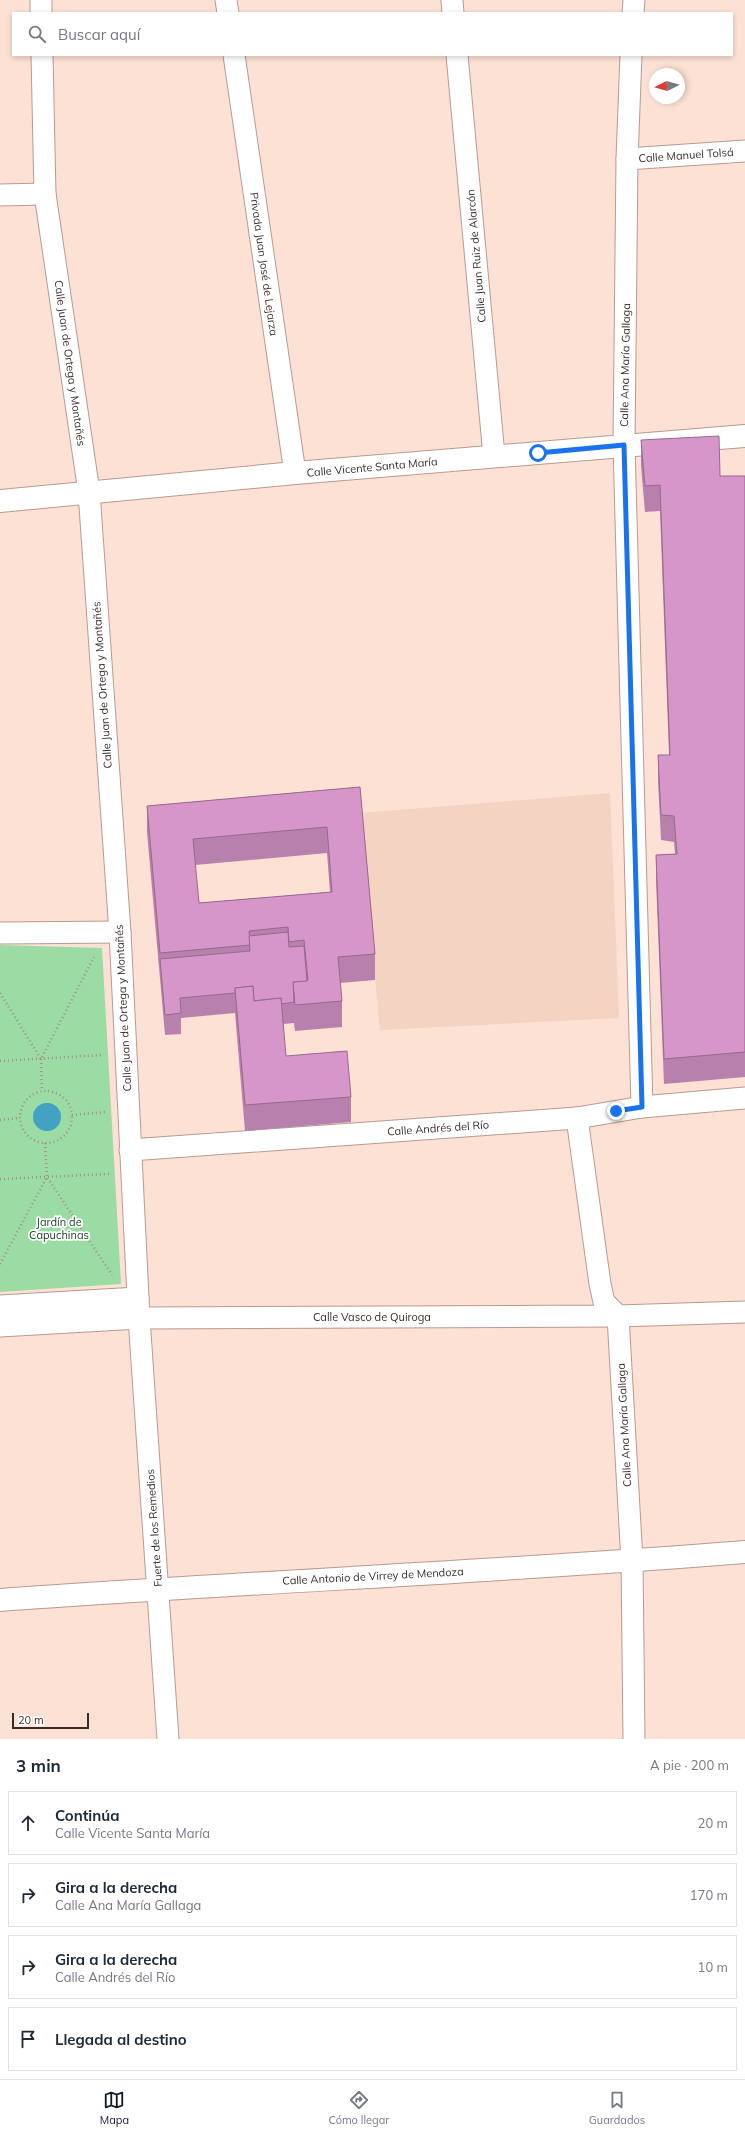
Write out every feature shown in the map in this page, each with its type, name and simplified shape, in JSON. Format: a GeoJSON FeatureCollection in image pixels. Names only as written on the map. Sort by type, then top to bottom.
{"type":"FeatureCollection","features":[{"type":"Feature","properties":{"kind":"street"},"geometry":{"type":"LineString","coordinates":[[41,0],[41,12]]}},
{"type":"Feature","properties":{"kind":"street"},"geometry":{"type":"LineString","coordinates":[[226,0],[228,12]]}},
{"type":"Feature","properties":{"kind":"street"},"geometry":{"type":"LineString","coordinates":[[452,0],[454,12]]}},
{"type":"Feature","properties":{"kind":"street"},"geometry":{"type":"LineString","coordinates":[[633,12],[634,0]]}},
{"type":"Feature","properties":{"kind":"street","name":"Calle Juan de Ortega y Montañés"},"geometry":{"type":"LineString","coordinates":[[42,56],[44,194],[89,492],[120,932],[138,1308]]}},
{"type":"Feature","properties":{"kind":"street","name":"Privada Juan José de Lejarza"},"geometry":{"type":"LineString","coordinates":[[234,56],[295,473]]}},
{"type":"Feature","properties":{"kind":"street","name":"Calle Juan Ruiz de Alarcón"},"geometry":{"type":"LineString","coordinates":[[457,56],[494,456]]}},
{"type":"Feature","properties":{"kind":"street","name":"Calle Ana María Gallaga"},"geometry":{"type":"LineString","coordinates":[[631,56],[627,159],[624,445],[642,1107]]}},
{"type":"Feature","properties":{"kind":"street","name":"Calle Manuel Tolsá"},"geometry":{"type":"LineString","coordinates":[[627,159],[745,151]]}},
{"type":"Feature","properties":{"kind":"street"},"geometry":{"type":"LineString","coordinates":[[0,195],[44,194]]}},
{"type":"Feature","properties":{"kind":"street","name":"Calle Vicente Santa María"},"geometry":{"type":"LineString","coordinates":[[0,501],[295,473],[745,436]]}},
{"type":"Feature","properties":{"kind":"street"},"geometry":{"type":"LineString","coordinates":[[0,933],[120,932]]}},
{"type":"Feature","properties":{"kind":"street","name":"Calle Andrés del Río"},"geometry":{"type":"LineString","coordinates":[[130,1150],[577,1118],[642,1107],[745,1098]]}},
{"type":"Feature","properties":{"kind":"street"},"geometry":{"type":"LineString","coordinates":[[577,1118],[600,1284],[604,1302],[618,1316]]}},
{"type":"Feature","properties":{"kind":"street","name":"Calle Vasco de Quiroga"},"geometry":{"type":"LineString","coordinates":[[0,1306],[618,1316],[745,1312]]}},
{"type":"Feature","properties":{"kind":"street","name":"Calle Vasco de Quiroga"},"geometry":{"type":"LineString","coordinates":[[0,1326],[138,1308]]}},
{"type":"Feature","properties":{"kind":"street","name":"Fuerte de los Remedios"},"geometry":{"type":"LineString","coordinates":[[138,1308],[168,1739]]}},
{"type":"Feature","properties":{"kind":"street","name":"Calle Ana María Gallaga"},"geometry":{"type":"LineString","coordinates":[[618,1316],[632,1561],[634,1739]]}},
{"type":"Feature","properties":{"kind":"street","name":"Calle Antonio de Virrey de Mendoza"},"geometry":{"type":"LineString","coordinates":[[0,1600],[158,1589],[632,1561],[745,1552]]}},
{"type":"Feature","properties":{"kind":"path"},"geometry":{"type":"LineString","coordinates":[[42,1091],[41,1059],[97,950]]}},
{"type":"Feature","properties":{"kind":"path"},"geometry":{"type":"LineString","coordinates":[[0,994],[41,1059]]}},
{"type":"Feature","properties":{"kind":"path"},"geometry":{"type":"LineString","coordinates":[[0,1061],[103,1055]]}},
{"type":"Feature","properties":{"kind":"path"},"geometry":{"type":"LineString","coordinates":[[42,1091],[51,1091],[66,1099],[72,1115],[72,1124],[65,1135],[54,1142],[45,1144],[31,1139],[21,1126],[20,1118],[20,1111],[28,1097],[42,1091]]}},
{"type":"Feature","properties":{"kind":"path"},"geometry":{"type":"LineString","coordinates":[[0,1120],[20,1118]]}},
{"type":"Feature","properties":{"kind":"path"},"geometry":{"type":"LineString","coordinates":[[45,1144],[47,1177],[114,1278]]}},
{"type":"Feature","properties":{"kind":"path"},"geometry":{"type":"LineString","coordinates":[[0,1179],[109,1174]]}},
{"type":"Feature","properties":{"kind":"path"},"geometry":{"type":"LineString","coordinates":[[0,1264],[47,1177]]}},
{"type":"Feature","properties":{"kind":"shaded area"},"geometry":{"type":"Polygon","coordinates":[[[610,793],[619,1018],[380,1030],[360,813],[610,793]]]}},
{"type":"Feature","properties":{"kind":"green space","name":"Jardín de Capuchinas"},"geometry":{"type":"Polygon","coordinates":[[[0,945],[102,948],[121,1284],[0,1292],[0,945]]]}},
{"type":"Feature","properties":{"kind":"water"},"geometry":{"type":"Polygon","coordinates":[[[47,1103],[57,1107],[61,1117],[57,1127],[47,1131],[37,1127],[33,1117],[37,1107],[47,1103]]]}},
{"type":"Feature","properties":{"kind":"building"},"geometry":{"type":"Polygon","coordinates":[[[719,436],[720,476],[745,476],[745,1052],[664,1059],[656,855],[677,854],[674,816],[661,815],[658,755],[670,755],[660,485],[645,486],[641,440],[719,436]]]}},
{"type":"Feature","properties":{"kind":"building"},"geometry":{"type":"Polygon","coordinates":[[[360,787],[375,954],[338,957],[342,1001],[295,1005],[293,982],[308,980],[304,940],[289,942],[288,927],[249,931],[250,945],[160,953],[147,806],[360,787]],[[327,827],[193,839],[199,903],[332,892],[327,827]]]}},
{"type":"Feature","properties":{"kind":"building"},"geometry":{"type":"Polygon","coordinates":[[[288,932],[289,947],[304,946],[307,981],[293,982],[294,1002],[281,1004],[281,998],[254,1001],[253,986],[235,988],[235,993],[180,998],[181,1013],[165,1015],[160,959],[250,951],[249,936],[288,932]]]}},
{"type":"Feature","properties":{"kind":"building"},"geometry":{"type":"Polygon","coordinates":[[[253,986],[254,1001],[281,998],[286,1056],[347,1051],[351,1097],[245,1105],[235,988],[253,986]]]}},
{"type":"Feature","properties":{"kind":"route"},"geometry":{"type":"LineString","coordinates":[[538,453],[624,445],[642,1107],[616,1111]]}}]}
